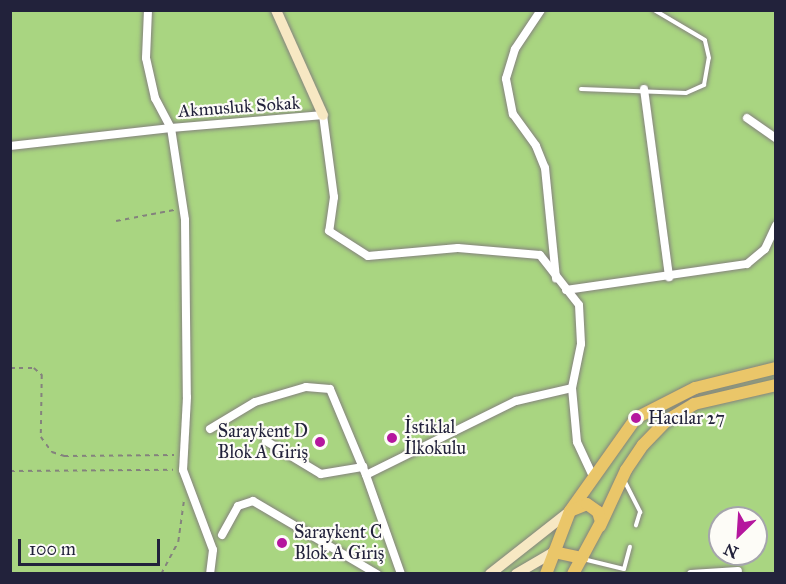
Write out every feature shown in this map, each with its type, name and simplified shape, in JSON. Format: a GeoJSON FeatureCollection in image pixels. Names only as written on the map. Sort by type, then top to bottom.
{"type":"FeatureCollection","features":[{"type":"Feature","properties":{"kind":"main road"},"geometry":{"type":"LineString","coordinates":[[546,573],[569,513],[636,418],[658,405],[735,376],[776,368]]}},
{"type":"Feature","properties":{"kind":"main road"},"geometry":{"type":"LineString","coordinates":[[573,573],[642,444],[685,410],[722,396],[776,385]]}},
{"type":"Feature","properties":{"kind":"main road"},"geometry":{"type":"LineString","coordinates":[[569,513],[578,505],[591,506],[600,517],[598,529]]}},
{"type":"Feature","properties":{"kind":"main road"},"geometry":{"type":"LineString","coordinates":[[554,552],[582,558]]}},
{"type":"Feature","properties":{"kind":"street","name":"Akmusluk Sokak"},"geometry":{"type":"LineString","coordinates":[[148,10],[146,58],[155,98],[171,128],[323,115]]}},
{"type":"Feature","properties":{"kind":"street"},"geometry":{"type":"LineString","coordinates":[[276,10],[323,115],[334,197],[329,231],[368,256],[458,248],[540,255],[556,280],[579,305],[581,344],[572,388],[577,442],[593,476]]}},
{"type":"Feature","properties":{"kind":"street"},"geometry":{"type":"LineString","coordinates":[[541,10],[515,49],[506,79],[513,114],[536,146],[544,168],[556,280]]}},
{"type":"Feature","properties":{"kind":"street"},"geometry":{"type":"LineString","coordinates":[[644,89],[669,277]]}},
{"type":"Feature","properties":{"kind":"street"},"geometry":{"type":"LineString","coordinates":[[747,118],[776,138]]}},
{"type":"Feature","properties":{"kind":"street"},"geometry":{"type":"LineString","coordinates":[[10,146],[171,128],[183,209],[188,313],[183,470],[213,550],[210,573]]}},
{"type":"Feature","properties":{"kind":"street"},"geometry":{"type":"LineString","coordinates":[[566,290],[747,264],[765,249],[776,225]]}},
{"type":"Feature","properties":{"kind":"street"},"geometry":{"type":"LineString","coordinates":[[210,429],[255,402],[306,387],[330,389],[365,471],[401,573]]}},
{"type":"Feature","properties":{"kind":"street"},"geometry":{"type":"LineString","coordinates":[[266,441],[321,474],[365,471],[516,401],[572,388]]}},
{"type":"Feature","properties":{"kind":"street"},"geometry":{"type":"LineString","coordinates":[[222,535],[238,506],[253,501],[377,573]]}},
{"type":"Feature","properties":{"kind":"street"},"geometry":{"type":"LineString","coordinates":[[490,573],[569,513]]}},
{"type":"Feature","properties":{"kind":"street"},"geometry":{"type":"LineString","coordinates":[[516,573],[554,552]]}},
{"type":"Feature","properties":{"kind":"street"},"geometry":{"type":"LineString","coordinates":[[691,573],[738,571]]}},
{"type":"Feature","properties":{"kind":"lane"},"geometry":{"type":"LineString","coordinates":[[581,88],[696,90],[704,85],[709,58],[705,40],[654,10]]}},
{"type":"Feature","properties":{"kind":"lane"},"geometry":{"type":"LineString","coordinates":[[623,478],[640,512],[636,525]]}},
{"type":"Feature","properties":{"kind":"lane"},"geometry":{"type":"LineString","coordinates":[[582,558],[624,569],[630,547]]}},
{"type":"Feature","properties":{"kind":"path"},"geometry":{"type":"LineString","coordinates":[[116,221],[183,209]]}},
{"type":"Feature","properties":{"kind":"path"},"geometry":{"type":"LineString","coordinates":[[10,368],[34,368],[42,375],[41,437],[51,452],[64,456],[184,455]]}},
{"type":"Feature","properties":{"kind":"path"},"geometry":{"type":"LineString","coordinates":[[10,471],[183,470]]}},
{"type":"Feature","properties":{"kind":"path"},"geometry":{"type":"LineString","coordinates":[[161,573],[178,542],[189,487]]}},
{"type":"Feature","properties":{"kind":"green space"},"geometry":{"type":"Polygon","coordinates":[[[10,11],[775,11],[775,573],[11,573],[10,11]]]}},
{"type":"Feature","properties":{"kind":"place","name":"Hacılar 27"},"geometry":{"type":"Point","coordinates":[636,418]}},
{"type":"Feature","properties":{"kind":"place","name":"İstiklal İlkokulu"},"geometry":{"type":"Point","coordinates":[392,438]}},
{"type":"Feature","properties":{"kind":"place","name":"Saraykent D Blok A Giriş"},"geometry":{"type":"Point","coordinates":[320,442]}},
{"type":"Feature","properties":{"kind":"place","name":"Saraykent C Blok A Giriş"},"geometry":{"type":"Point","coordinates":[282,543]}}]}
